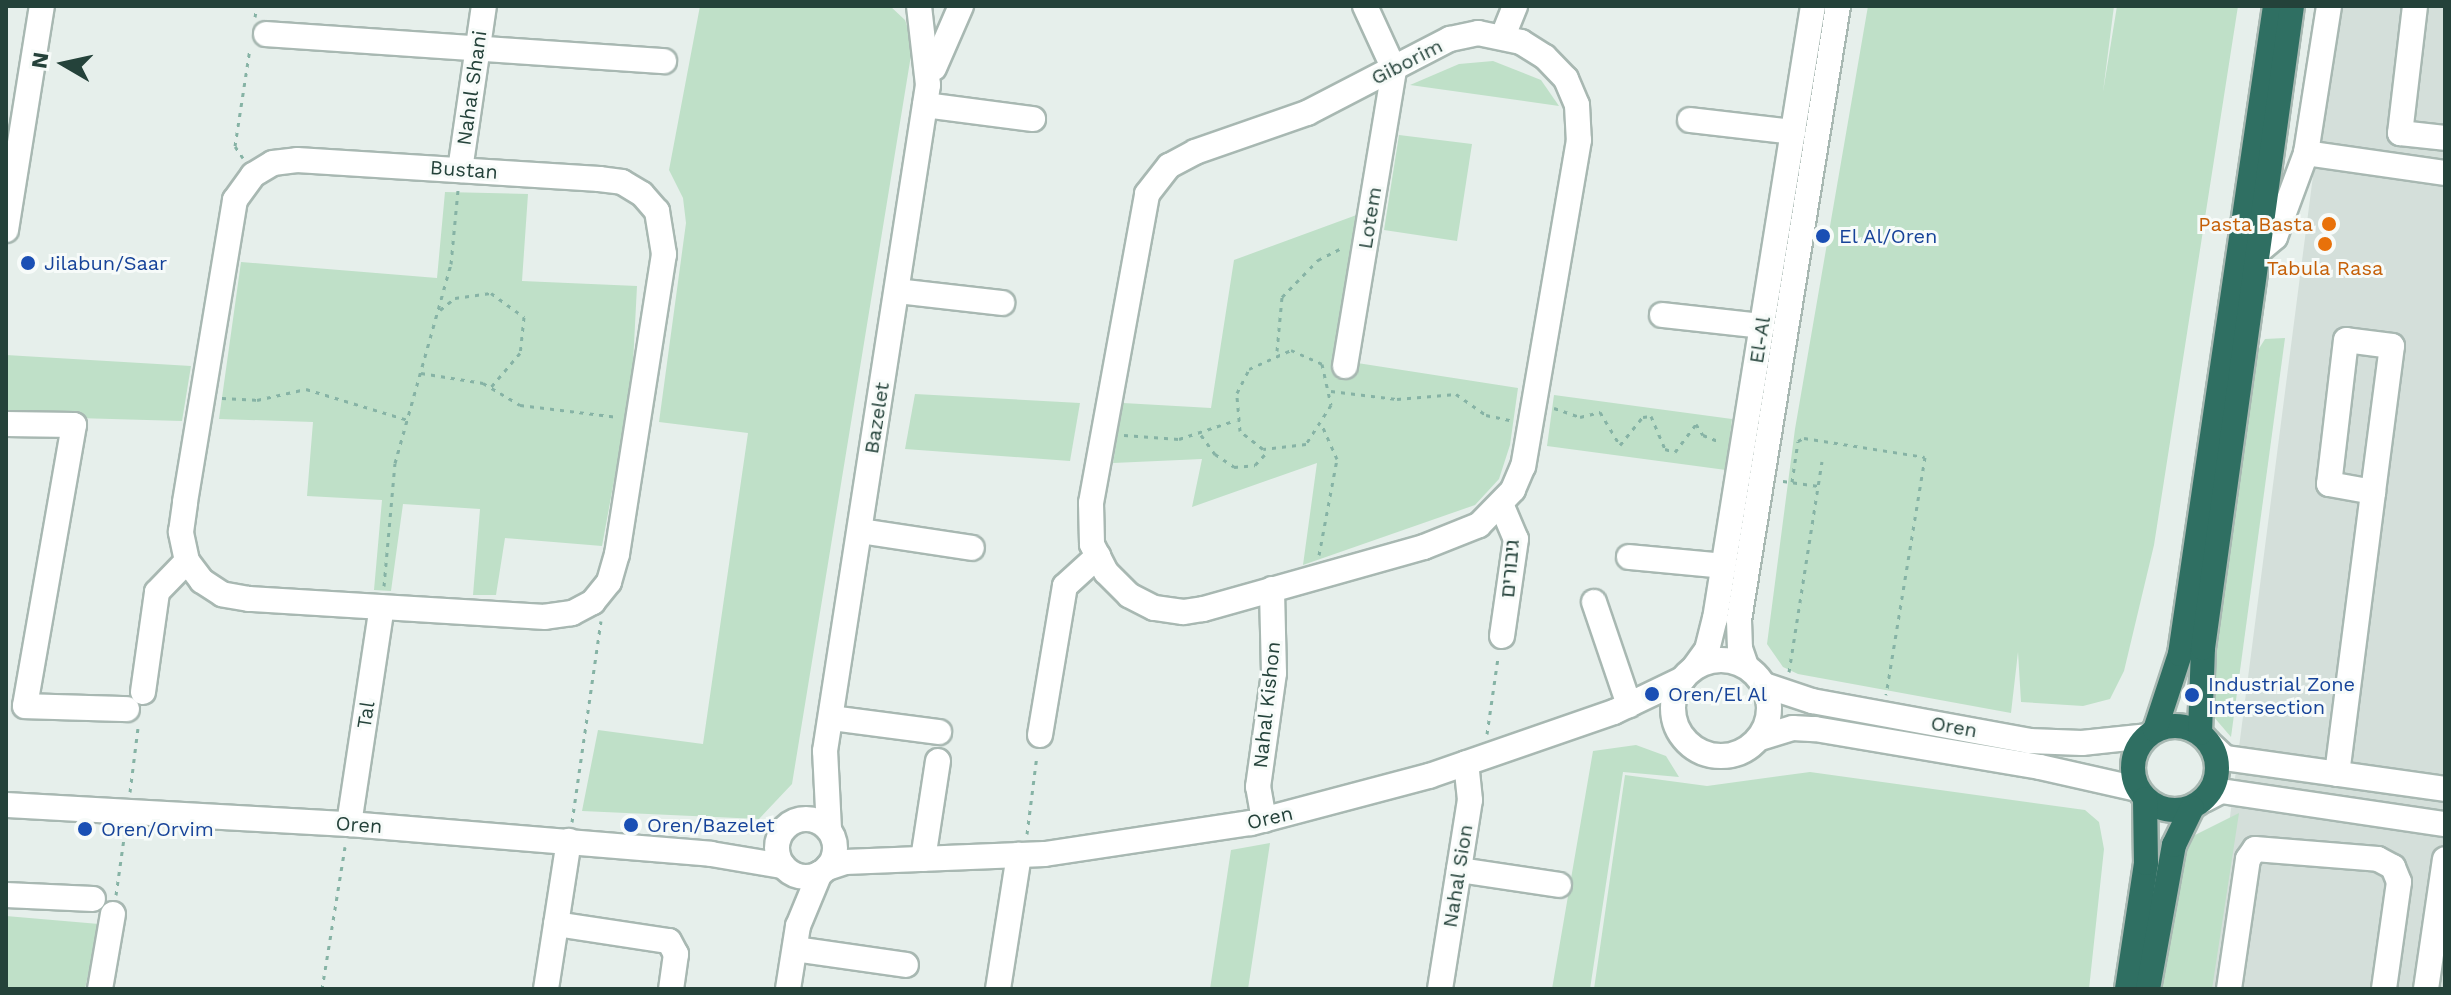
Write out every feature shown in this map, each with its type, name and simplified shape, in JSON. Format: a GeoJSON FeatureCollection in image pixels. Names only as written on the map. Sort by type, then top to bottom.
{"type":"FeatureCollection","features":[{"type":"Feature","properties":{"kind":"highway"},"geometry":{"type":"LineString","coordinates":[[2127,989],[2146,863],[2141,794],[2134,755],[2151,733],[2180,654],[2275,6]]}},
{"type":"Feature","properties":{"kind":"highway"},"geometry":{"type":"LineString","coordinates":[[2148,989],[2174,845],[2217,777],[2204,738],[2203,648],[2255,254],[2292,6]]}},
{"type":"Feature","properties":{"kind":"highway"},"geometry":{"type":"LineString","coordinates":[[2151,733],[2177,726],[2204,738]]}},
{"type":"Feature","properties":{"kind":"highway"},"geometry":{"type":"LineString","coordinates":[[2141,794],[2167,811],[2198,804]]}},
{"type":"Feature","properties":{"kind":"street"},"geometry":{"type":"LineString","coordinates":[[6,230],[13,139],[42,6]]}},
{"type":"Feature","properties":{"kind":"street","name":"Nahal Shani"},"geometry":{"type":"LineString","coordinates":[[460,170],[484,6]]}},
{"type":"Feature","properties":{"kind":"street","name":"Bazelet"},"geometry":{"type":"LineString","coordinates":[[919,6],[927,95]]}},
{"type":"Feature","properties":{"kind":"street"},"geometry":{"type":"LineString","coordinates":[[937,6],[953,6]]}},
{"type":"Feature","properties":{"kind":"street","name":"Bazelet"},"geometry":{"type":"LineString","coordinates":[[831,833],[825,751],[927,95],[943,38],[961,6]]}},
{"type":"Feature","properties":{"kind":"street"},"geometry":{"type":"LineString","coordinates":[[1365,6],[1394,69]]}},
{"type":"Feature","properties":{"kind":"street"},"geometry":{"type":"LineString","coordinates":[[1503,36],[1515,6]]}},
{"type":"Feature","properties":{"kind":"street","name":"El-Al"},"geometry":{"type":"LineString","coordinates":[[1688,674],[1709,642],[1724,566],[1813,6]]}},
{"type":"Feature","properties":{"kind":"street","name":"El-Al"},"geometry":{"type":"LineString","coordinates":[[1746,666],[1740,649],[1739,620],[1838,6]]}},
{"type":"Feature","properties":{"kind":"street"},"geometry":{"type":"LineString","coordinates":[[2255,254],[2275,237],[2306,153],[2329,6]]}},
{"type":"Feature","properties":{"kind":"street"},"geometry":{"type":"LineString","coordinates":[[2415,6],[2400,133],[2445,138]]}},
{"type":"Feature","properties":{"kind":"street"},"geometry":{"type":"LineString","coordinates":[[257,31],[664,61]]}},
{"type":"Feature","properties":{"kind":"street","name":"Giborim"},"geometry":{"type":"LineString","coordinates":[[1478,33],[1503,36],[1545,57],[1566,79],[1577,105],[1579,140],[1523,466],[1501,504],[1479,525],[1460,533],[1315,578],[1183,612],[1154,608],[1129,595],[1106,572],[1092,544],[1091,503],[1147,194],[1169,166],[1195,152],[1307,113],[1394,69],[1450,39],[1478,33]]}},
{"type":"Feature","properties":{"kind":"street","name":"Lotem"},"geometry":{"type":"LineString","coordinates":[[1345,366],[1394,69]]}},
{"type":"Feature","properties":{"kind":"street"},"geometry":{"type":"LineString","coordinates":[[927,95],[1033,119]]}},
{"type":"Feature","properties":{"kind":"street"},"geometry":{"type":"LineString","coordinates":[[1690,120],[1793,132]]}},
{"type":"Feature","properties":{"kind":"street"},"geometry":{"type":"LineString","coordinates":[[2306,153],[2445,173]]}},
{"type":"Feature","properties":{"kind":"street","name":"Bustan"},"geometry":{"type":"LineString","coordinates":[[253,175],[273,163],[297,160],[622,182],[642,194],[657,211],[664,254],[617,554],[609,582],[593,602]]}},
{"type":"Feature","properties":{"kind":"street"},"geometry":{"type":"LineString","coordinates":[[253,175],[235,200],[227,237],[181,532],[187,561],[202,581],[222,594],[545,617],[572,613],[593,602]]}},
{"type":"Feature","properties":{"kind":"street"},"geometry":{"type":"LineString","coordinates":[[897,291],[1002,303]]}},
{"type":"Feature","properties":{"kind":"street"},"geometry":{"type":"LineString","coordinates":[[1662,315],[1762,326]]}},
{"type":"Feature","properties":{"kind":"street"},"geometry":{"type":"LineString","coordinates":[[2337,774],[2392,346],[2346,340],[2329,484],[2373,492]]}},
{"type":"Feature","properties":{"kind":"street"},"geometry":{"type":"LineString","coordinates":[[6,424],[74,425],[25,706],[135,701],[157,592],[187,561]]}},
{"type":"Feature","properties":{"kind":"street","name":"גיבורים"},"geometry":{"type":"LineString","coordinates":[[1501,504],[1516,539],[1502,636]]}},
{"type":"Feature","properties":{"kind":"street"},"geometry":{"type":"LineString","coordinates":[[860,531],[972,548]]}},
{"type":"Feature","properties":{"kind":"street"},"geometry":{"type":"LineString","coordinates":[[1040,735],[1065,586],[1098,556]]}},
{"type":"Feature","properties":{"kind":"street"},"geometry":{"type":"LineString","coordinates":[[1629,557],[1724,566]]}},
{"type":"Feature","properties":{"kind":"street","name":"Nahal Kishon"},"geometry":{"type":"LineString","coordinates":[[1264,820],[1258,787],[1274,673],[1272,589]]}},
{"type":"Feature","properties":{"kind":"street"},"geometry":{"type":"LineString","coordinates":[[1594,602],[1622,708]]}},
{"type":"Feature","properties":{"kind":"street","name":"Tal"},"geometry":{"type":"LineString","coordinates":[[349,824],[382,607]]}},
{"type":"Feature","properties":{"kind":"street"},"geometry":{"type":"LineString","coordinates":[[1714,660],[1746,666],[1775,690],[1760,738],[1740,752],[1716,756],[1700,752],[1678,729],[1673,702],[1688,674],[1714,660]]}},
{"type":"Feature","properties":{"kind":"street","name":"Oren"},"geometry":{"type":"LineString","coordinates":[[824,870],[918,859],[1021,855],[1264,820],[1475,760],[1622,708],[1688,674]]}},
{"type":"Feature","properties":{"kind":"street","name":"Oren"},"geometry":{"type":"LineString","coordinates":[[1775,690],[1883,715],[2057,744],[2151,733]]}},
{"type":"Feature","properties":{"kind":"street","name":"Oren"},"geometry":{"type":"LineString","coordinates":[[1622,708],[1660,717],[1678,729]]}},
{"type":"Feature","properties":{"kind":"street"},"geometry":{"type":"LineString","coordinates":[[831,718],[939,732]]}},
{"type":"Feature","properties":{"kind":"street","name":"Oren"},"geometry":{"type":"LineString","coordinates":[[1760,738],[1793,728],[1815,729],[2040,767],[2141,794]]}},
{"type":"Feature","properties":{"kind":"street"},"geometry":{"type":"LineString","coordinates":[[2204,738],[2225,758],[2445,789]]}},
{"type":"Feature","properties":{"kind":"street","name":"Bazelet"},"geometry":{"type":"LineString","coordinates":[[789,824],[825,751]]}},
{"type":"Feature","properties":{"kind":"street","name":"Nahal Sion"},"geometry":{"type":"LineString","coordinates":[[1440,989],[1475,760]]}},
{"type":"Feature","properties":{"kind":"street"},"geometry":{"type":"LineString","coordinates":[[918,859],[938,761]]}},
{"type":"Feature","properties":{"kind":"street"},"geometry":{"type":"LineString","coordinates":[[2198,804],[2221,791],[2445,824]]}},
{"type":"Feature","properties":{"kind":"street","name":"Oren"},"geometry":{"type":"LineString","coordinates":[[6,805],[349,824],[569,841],[711,854],[786,869]]}},
{"type":"Feature","properties":{"kind":"street"},"geometry":{"type":"LineString","coordinates":[[788,989],[796,937],[824,870],[835,854],[831,833],[816,820],[789,824],[777,849],[786,869],[796,937]]}},
{"type":"Feature","properties":{"kind":"street","name":"Oren"},"geometry":{"type":"LineString","coordinates":[[711,854],[750,845],[789,824]]}},
{"type":"Feature","properties":{"kind":"street","name":"Oren"},"geometry":{"type":"LineString","coordinates":[[831,833],[918,859]]}},
{"type":"Feature","properties":{"kind":"street"},"geometry":{"type":"LineString","coordinates":[[546,989],[569,841]]}},
{"type":"Feature","properties":{"kind":"street"},"geometry":{"type":"LineString","coordinates":[[2229,989],[2248,859],[2255,849],[2378,859],[2393,867],[2399,882],[2384,989]]}},
{"type":"Feature","properties":{"kind":"street"},"geometry":{"type":"LineString","coordinates":[[998,989],[1021,855]]}},
{"type":"Feature","properties":{"kind":"street"},"geometry":{"type":"LineString","coordinates":[[2426,989],[2445,859]]}},
{"type":"Feature","properties":{"kind":"street"},"geometry":{"type":"LineString","coordinates":[[786,869],[806,877],[824,870]]}},
{"type":"Feature","properties":{"kind":"street"},"geometry":{"type":"LineString","coordinates":[[1459,870],[1559,885]]}},
{"type":"Feature","properties":{"kind":"street"},"geometry":{"type":"LineString","coordinates":[[6,895],[93,899]]}},
{"type":"Feature","properties":{"kind":"street"},"geometry":{"type":"LineString","coordinates":[[100,989],[113,914]]}},
{"type":"Feature","properties":{"kind":"street"},"geometry":{"type":"LineString","coordinates":[[556,924],[669,941],[676,954],[671,989]]}},
{"type":"Feature","properties":{"kind":"street"},"geometry":{"type":"LineString","coordinates":[[796,937],[906,965]]}},
{"type":"Feature","properties":{"kind":"path"},"geometry":{"type":"LineString","coordinates":[[253,175],[235,146],[257,31],[257,6]]}},
{"type":"Feature","properties":{"kind":"path"},"geometry":{"type":"LineString","coordinates":[[382,607],[391,490],[451,264],[460,170]]}},
{"type":"Feature","properties":{"kind":"path"},"geometry":{"type":"LineString","coordinates":[[1277,353],[1282,297],[1298,276],[1318,260],[1366,240]]}},
{"type":"Feature","properties":{"kind":"path"},"geometry":{"type":"LineString","coordinates":[[437,312],[455,298],[491,293],[524,317],[520,353],[491,387]]}},
{"type":"Feature","properties":{"kind":"path"},"geometry":{"type":"LineString","coordinates":[[1302,350],[1314,357],[1331,391],[1322,425],[1306,444],[1269,450],[1249,442],[1236,420],[1241,379],[1277,353],[1302,350]]}},
{"type":"Feature","properties":{"kind":"path"},"geometry":{"type":"LineString","coordinates":[[420,373],[491,387],[520,405],[638,419]]}},
{"type":"Feature","properties":{"kind":"path"},"geometry":{"type":"LineString","coordinates":[[202,396],[257,400],[306,389],[408,420]]}},
{"type":"Feature","properties":{"kind":"path"},"geometry":{"type":"LineString","coordinates":[[1331,391],[1397,399],[1440,391],[1456,394],[1486,415],[1530,422]]}},
{"type":"Feature","properties":{"kind":"path"},"geometry":{"type":"LineString","coordinates":[[1552,407],[1580,417],[1600,412],[1620,445],[1643,417],[1651,416],[1665,449],[1675,452],[1696,424],[1703,435],[1743,449]]}},
{"type":"Feature","properties":{"kind":"path"},"geometry":{"type":"LineString","coordinates":[[1102,433],[1179,439],[1201,435],[1236,420]]}},
{"type":"Feature","properties":{"kind":"path"},"geometry":{"type":"LineString","coordinates":[[1315,578],[1337,459],[1322,425]]}},
{"type":"Feature","properties":{"kind":"path"},"geometry":{"type":"LineString","coordinates":[[1201,435],[1234,467],[1255,465],[1269,450]]}},
{"type":"Feature","properties":{"kind":"path"},"geometry":{"type":"LineString","coordinates":[[1792,482],[1798,441],[1804,438],[1925,457],[1883,715]]}},
{"type":"Feature","properties":{"kind":"path"},"geometry":{"type":"LineString","coordinates":[[1775,690],[1822,462]]}},
{"type":"Feature","properties":{"kind":"path"},"geometry":{"type":"LineString","coordinates":[[1762,478],[1819,486]]}},
{"type":"Feature","properties":{"kind":"path"},"geometry":{"type":"LineString","coordinates":[[569,841],[604,628],[593,602]]}},
{"type":"Feature","properties":{"kind":"path"},"geometry":{"type":"LineString","coordinates":[[1475,760],[1502,636]]}},
{"type":"Feature","properties":{"kind":"path"},"geometry":{"type":"LineString","coordinates":[[1021,855],[1040,735]]}},
{"type":"Feature","properties":{"kind":"path"},"geometry":{"type":"LineString","coordinates":[[322,989],[349,824]]}},
{"type":"Feature","properties":{"kind":"shaded area"},"geometry":{"type":"Polygon","coordinates":[[[2335,6],[2445,6],[2445,989],[2202,989],[2224,863],[2335,6]]]}},
{"type":"Feature","properties":{"kind":"green space"},"geometry":{"type":"Polygon","coordinates":[[[700,6],[890,6],[905,20],[913,43],[792,784],[759,819],[582,811],[598,730],[703,744],[748,433],[659,422],[686,223],[683,198],[669,170],[700,6]]]}},
{"type":"Feature","properties":{"kind":"green space"},"geometry":{"type":"Polygon","coordinates":[[[1868,6],[2114,6],[2103,92],[2117,6],[2238,6],[2154,545],[2124,671],[2110,699],[2083,706],[2021,702],[2018,652],[2011,713],[1798,674],[1783,667],[1767,644],[1795,429],[1868,6]]]}},
{"type":"Feature","properties":{"kind":"green space"},"geometry":{"type":"Polygon","coordinates":[[[1493,61],[1541,80],[1559,106],[1410,85],[1459,64],[1493,61]]]}},
{"type":"Feature","properties":{"kind":"green space"},"geometry":{"type":"Polygon","coordinates":[[[1399,135],[1472,144],[1457,241],[1384,230],[1399,135]]]}},
{"type":"Feature","properties":{"kind":"green space"},"geometry":{"type":"Polygon","coordinates":[[[445,192],[528,194],[522,281],[637,286],[632,383],[602,546],[505,538],[496,595],[473,595],[480,509],[403,504],[391,591],[374,590],[382,500],[307,496],[313,422],[219,419],[241,262],[437,278],[445,192]]]}},
{"type":"Feature","properties":{"kind":"green space"},"geometry":{"type":"Polygon","coordinates":[[[1362,213],[1338,360],[1518,388],[1510,445],[1499,479],[1475,505],[1303,565],[1317,463],[1192,507],[1202,459],[1113,463],[1123,403],[1211,408],[1234,260],[1362,213]]]}},
{"type":"Feature","properties":{"kind":"green space"},"geometry":{"type":"Polygon","coordinates":[[[2285,338],[2231,737],[2207,709],[2250,363],[2265,339],[2285,338]]]}},
{"type":"Feature","properties":{"kind":"green space"},"geometry":{"type":"Polygon","coordinates":[[[6,355],[191,366],[182,421],[6,416],[6,355]]]}},
{"type":"Feature","properties":{"kind":"green space"},"geometry":{"type":"Polygon","coordinates":[[[915,394],[1080,403],[1070,461],[905,449],[915,394]]]}},
{"type":"Feature","properties":{"kind":"green space"},"geometry":{"type":"Polygon","coordinates":[[[1554,395],[1732,419],[1726,470],[1547,446],[1554,395]]]}},
{"type":"Feature","properties":{"kind":"green space"},"geometry":{"type":"Polygon","coordinates":[[[1636,745],[1666,756],[1679,777],[1623,772],[1590,989],[1552,989],[1593,751],[1636,745]]]}},
{"type":"Feature","properties":{"kind":"green space"},"geometry":{"type":"Polygon","coordinates":[[[1810,772],[2085,810],[2099,822],[2104,849],[2089,989],[1594,989],[1625,775],[1707,786],[1810,772]]]}},
{"type":"Feature","properties":{"kind":"green space"},"geometry":{"type":"Polygon","coordinates":[[[2239,813],[2212,989],[2160,989],[2187,839],[2239,813]]]}},
{"type":"Feature","properties":{"kind":"green space"},"geometry":{"type":"Polygon","coordinates":[[[1270,843],[1248,989],[1210,989],[1231,850],[1270,843]]]}},
{"type":"Feature","properties":{"kind":"green space"},"geometry":{"type":"Polygon","coordinates":[[[6,916],[99,924],[85,989],[6,989],[6,916]]]}},
{"type":"Feature","properties":{"kind":"place","name":"Pasta Basta"},"geometry":{"type":"Point","coordinates":[2329,224]}},
{"type":"Feature","properties":{"kind":"place","name":"El Al/Oren"},"geometry":{"type":"Point","coordinates":[1823,236]}},
{"type":"Feature","properties":{"kind":"place","name":"Tabula Rasa"},"geometry":{"type":"Point","coordinates":[2325,244]}},
{"type":"Feature","properties":{"kind":"place","name":"Jilabun/Saar"},"geometry":{"type":"Point","coordinates":[28,263]}},
{"type":"Feature","properties":{"kind":"place","name":"Oren/El Al"},"geometry":{"type":"Point","coordinates":[1652,694]}},
{"type":"Feature","properties":{"kind":"place","name":"Industrial Zone Intersection"},"geometry":{"type":"Point","coordinates":[2192,695]}},
{"type":"Feature","properties":{"kind":"place","name":"Oren/Bazelet"},"geometry":{"type":"Point","coordinates":[631,825]}},
{"type":"Feature","properties":{"kind":"place","name":"Oren/Orvim"},"geometry":{"type":"Point","coordinates":[85,829]}}]}
